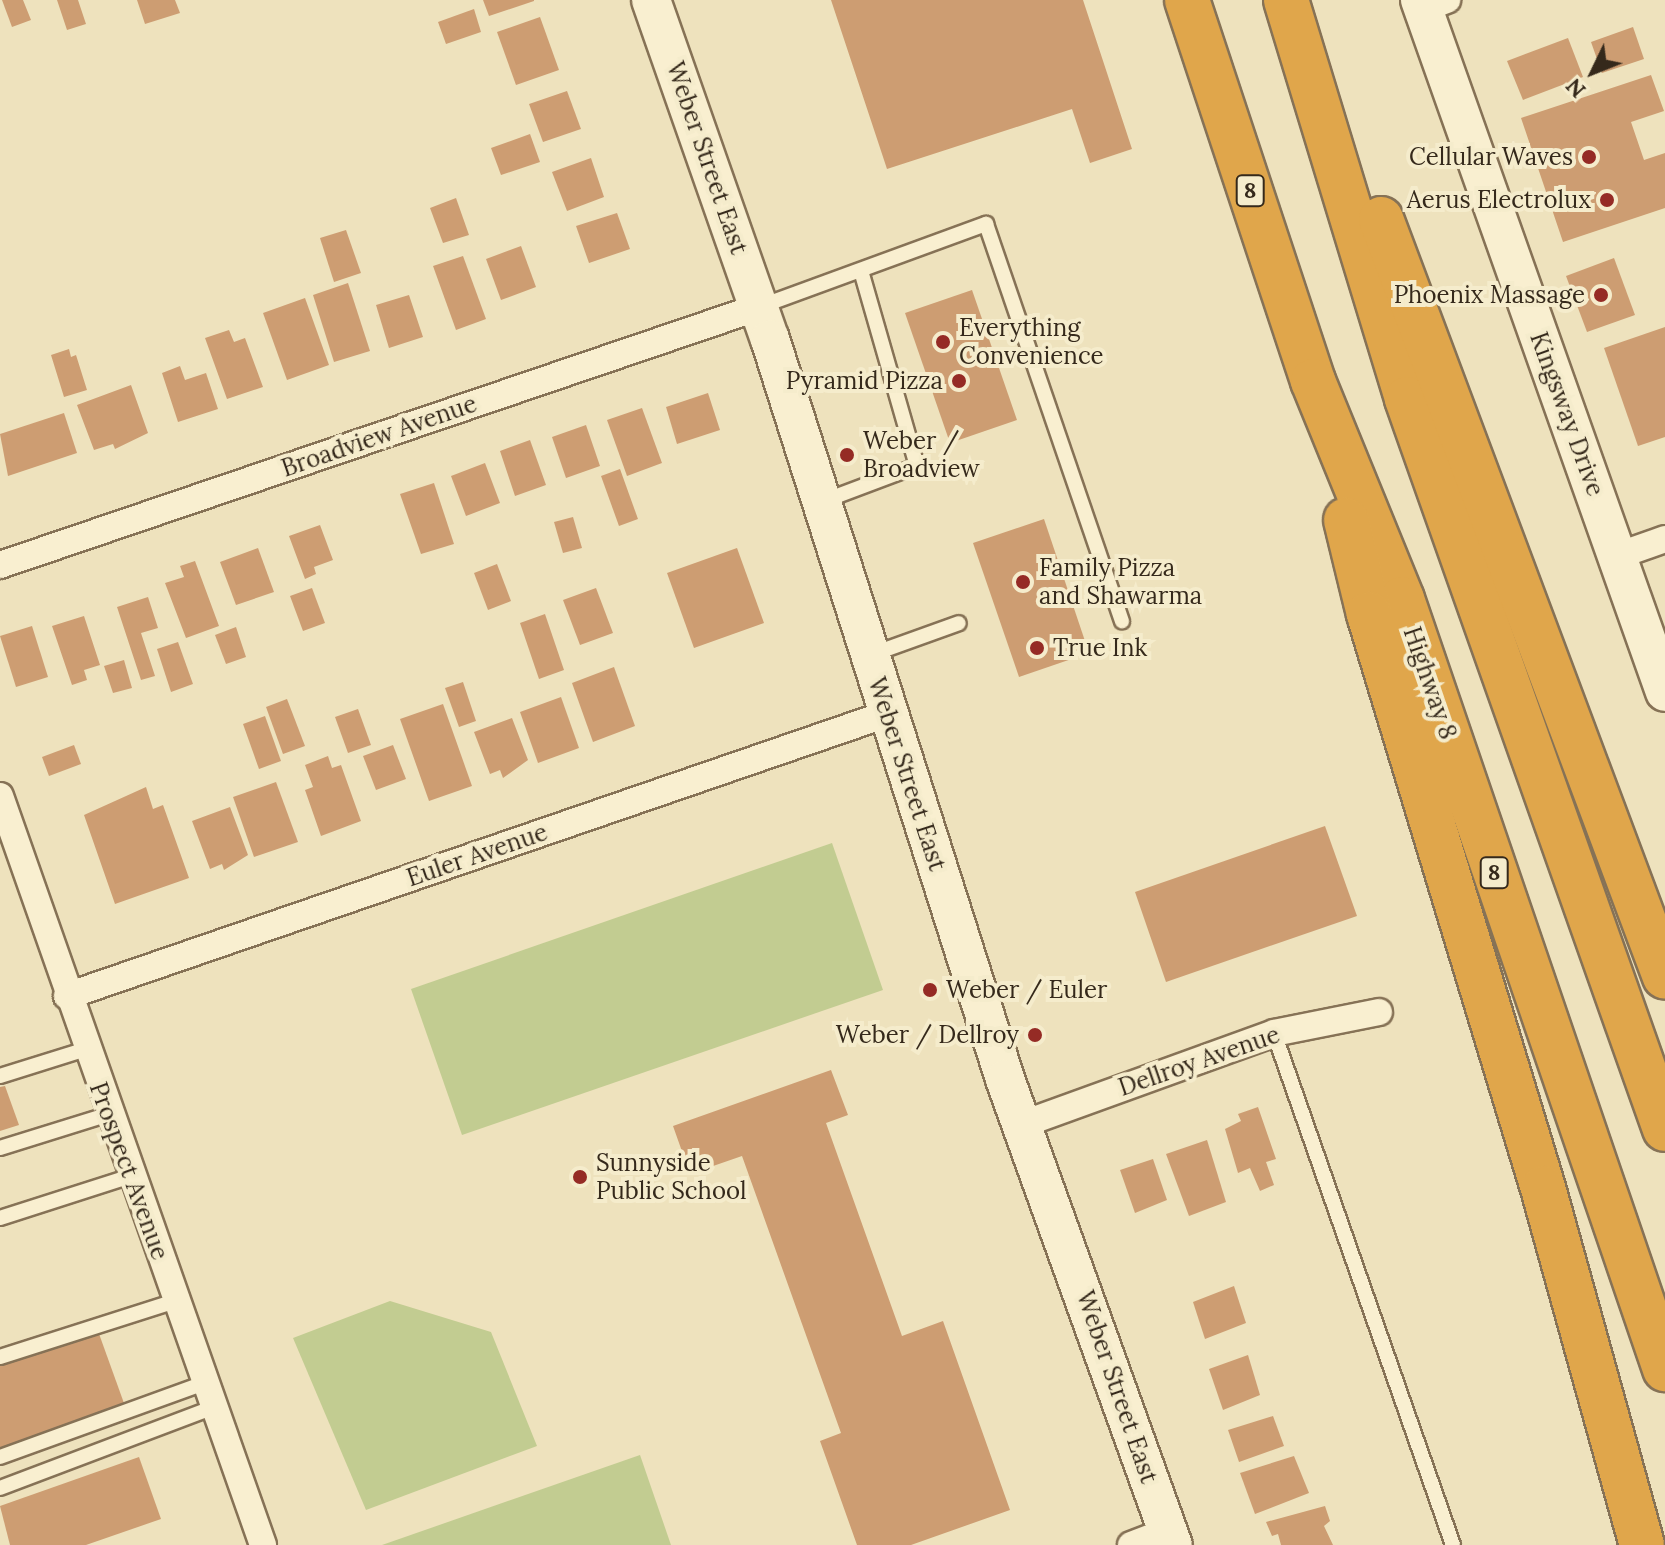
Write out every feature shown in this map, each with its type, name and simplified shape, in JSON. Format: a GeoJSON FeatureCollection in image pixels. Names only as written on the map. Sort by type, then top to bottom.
{"type":"FeatureCollection","features":[{"type":"Feature","properties":{"kind":"highway","name":"Highway 8"},"geometry":{"type":"LineString","coordinates":[[1187,0],[1313,381],[1402,599],[1665,1369]]}},
{"type":"Feature","properties":{"kind":"highway"},"geometry":{"type":"LineString","coordinates":[[1286,0],[1407,399],[1665,1129]]}},
{"type":"Feature","properties":{"kind":"highway"},"geometry":{"type":"LineString","coordinates":[[1299,0],[1665,977]]}},
{"type":"Feature","properties":{"kind":"highway"},"geometry":{"type":"LineString","coordinates":[[1313,381],[1369,614],[1543,1188],[1642,1545]]}},
{"type":"Feature","properties":{"kind":"main road","name":"Weber Street East"},"geometry":{"type":"LineString","coordinates":[[651,0],[759,307],[887,714],[1023,1124],[1170,1538]]}},
{"type":"Feature","properties":{"kind":"main road","name":"Kingsway Drive"},"geometry":{"type":"LineString","coordinates":[[1430,3],[1665,692]]}},
{"type":"Feature","properties":{"kind":"street","name":"Broadview Avenue"},"geometry":{"type":"LineString","coordinates":[[0,565],[759,307]]}},
{"type":"Feature","properties":{"kind":"street"},"geometry":{"type":"LineString","coordinates":[[1617,556],[1665,539]]}},
{"type":"Feature","properties":{"kind":"street","name":"Euler Avenue"},"geometry":{"type":"LineString","coordinates":[[67,996],[887,714]]}},
{"type":"Feature","properties":{"kind":"street","name":"Prospect Avenue"},"geometry":{"type":"LineString","coordinates":[[0,796],[67,996],[263,1545]]}},
{"type":"Feature","properties":{"kind":"street","name":"Dellroy Avenue"},"geometry":{"type":"LineString","coordinates":[[1023,1124],[1274,1033],[1379,1012]]}},
{"type":"Feature","properties":{"kind":"street"},"geometry":{"type":"LineString","coordinates":[[1131,1545],[1170,1538]]}},
{"type":"Feature","properties":{"kind":"lane"},"geometry":{"type":"LineString","coordinates":[[759,307],[986,224],[1122,621]]}},
{"type":"Feature","properties":{"kind":"lane"},"geometry":{"type":"LineString","coordinates":[[821,502],[917,466],[861,271]]}},
{"type":"Feature","properties":{"kind":"lane"},"geometry":{"type":"LineString","coordinates":[[869,655],[959,623]]}},
{"type":"Feature","properties":{"kind":"lane"},"geometry":{"type":"LineString","coordinates":[[1274,1033],[1453,1545]]}},
{"type":"Feature","properties":{"kind":"lane"},"geometry":{"type":"LineString","coordinates":[[0,1076],[86,1049]]}},
{"type":"Feature","properties":{"kind":"lane"},"geometry":{"type":"LineString","coordinates":[[0,1148],[109,1114]]}},
{"type":"Feature","properties":{"kind":"lane"},"geometry":{"type":"LineString","coordinates":[[0,1218],[131,1176]]}},
{"type":"Feature","properties":{"kind":"lane"},"geometry":{"type":"LineString","coordinates":[[0,1357],[136,1309],[176,1301]]}},
{"type":"Feature","properties":{"kind":"lane"},"geometry":{"type":"LineString","coordinates":[[0,1457],[209,1395]]}},
{"type":"Feature","properties":{"kind":"lane"},"geometry":{"type":"LineString","coordinates":[[0,1488],[209,1395]]}},
{"type":"Feature","properties":{"kind":"green space"},"geometry":{"type":"Polygon","coordinates":[[[832,843],[883,990],[462,1135],[411,989],[832,843]]]}},
{"type":"Feature","properties":{"kind":"green space"},"geometry":{"type":"Polygon","coordinates":[[[390,1301],[491,1332],[537,1446],[366,1510],[293,1338],[390,1301]]]}},
{"type":"Feature","properties":{"kind":"green space"},"geometry":{"type":"Polygon","coordinates":[[[640,1455],[671,1545],[382,1545],[640,1455]]]}},
{"type":"Feature","properties":{"kind":"building"},"geometry":{"type":"Polygon","coordinates":[[[2,0],[23,0],[31,20],[12,27],[2,0]]]}},
{"type":"Feature","properties":{"kind":"building"},"geometry":{"type":"Polygon","coordinates":[[[57,0],[78,0],[86,24],[67,30],[57,0]]]}},
{"type":"Feature","properties":{"kind":"building"},"geometry":{"type":"Polygon","coordinates":[[[137,0],[175,0],[180,13],[145,24],[137,0]]]}},
{"type":"Feature","properties":{"kind":"building"},"geometry":{"type":"Polygon","coordinates":[[[483,0],[534,0],[534,1],[489,16],[483,0]]]}},
{"type":"Feature","properties":{"kind":"building"},"geometry":{"type":"Polygon","coordinates":[[[831,0],[1083,0],[1132,149],[1090,163],[1072,109],[887,169],[831,0]]]}},
{"type":"Feature","properties":{"kind":"building"},"geometry":{"type":"Polygon","coordinates":[[[474,9],[481,32],[446,44],[438,22],[474,9]]]}},
{"type":"Feature","properties":{"kind":"building"},"geometry":{"type":"Polygon","coordinates":[[[540,17],[559,70],[516,85],[497,32],[540,17]]]}},
{"type":"Feature","properties":{"kind":"building"},"geometry":{"type":"Polygon","coordinates":[[[1633,27],[1644,59],[1602,73],[1591,42],[1633,27]]]}},
{"type":"Feature","properties":{"kind":"building"},"geometry":{"type":"Polygon","coordinates":[[[1568,38],[1583,77],[1523,100],[1507,61],[1568,38]]]}},
{"type":"Feature","properties":{"kind":"building"},"geometry":{"type":"Polygon","coordinates":[[[1651,75],[1664,111],[1631,122],[1644,160],[1665,153],[1665,208],[1563,242],[1521,118],[1651,75]]]}},
{"type":"Feature","properties":{"kind":"building"},"geometry":{"type":"Polygon","coordinates":[[[567,91],[581,129],[543,142],[529,104],[567,91]]]}},
{"type":"Feature","properties":{"kind":"building"},"geometry":{"type":"Polygon","coordinates":[[[530,134],[540,162],[501,175],[491,148],[530,134]]]}},
{"type":"Feature","properties":{"kind":"building"},"geometry":{"type":"Polygon","coordinates":[[[591,158],[604,197],[567,211],[552,172],[591,158]]]}},
{"type":"Feature","properties":{"kind":"building"},"geometry":{"type":"Polygon","coordinates":[[[456,198],[469,235],[443,243],[430,208],[456,198]]]}},
{"type":"Feature","properties":{"kind":"building"},"geometry":{"type":"Polygon","coordinates":[[[617,213],[630,249],[589,263],[576,226],[617,213]]]}},
{"type":"Feature","properties":{"kind":"building"},"geometry":{"type":"Polygon","coordinates":[[[346,230],[361,273],[334,282],[320,238],[346,230]]]}},
{"type":"Feature","properties":{"kind":"building"},"geometry":{"type":"Polygon","coordinates":[[[521,246],[536,287],[501,300],[486,259],[521,246]]]}},
{"type":"Feature","properties":{"kind":"building"},"geometry":{"type":"Polygon","coordinates":[[[463,256],[486,319],[456,330],[433,266],[463,256]]]}},
{"type":"Feature","properties":{"kind":"building","name":"Phoenix Massage"},"geometry":{"type":"Polygon","coordinates":[[[1614,258],[1635,315],[1587,332],[1566,276],[1614,258]]]}},
{"type":"Feature","properties":{"kind":"building"},"geometry":{"type":"Polygon","coordinates":[[[348,283],[370,351],[334,362],[313,295],[348,283]]]}},
{"type":"Feature","properties":{"kind":"building"},"geometry":{"type":"Polygon","coordinates":[[[972,290],[1017,420],[950,443],[905,313],[972,290]]]}},
{"type":"Feature","properties":{"kind":"building"},"geometry":{"type":"Polygon","coordinates":[[[409,295],[423,337],[389,348],[376,305],[409,295]]]}},
{"type":"Feature","properties":{"kind":"building"},"geometry":{"type":"Polygon","coordinates":[[[305,298],[329,365],[287,380],[263,313],[305,298]]]}},
{"type":"Feature","properties":{"kind":"building"},"geometry":{"type":"Polygon","coordinates":[[[1665,327],[1665,437],[1638,446],[1604,348],[1665,327]]]}},
{"type":"Feature","properties":{"kind":"building"},"geometry":{"type":"Polygon","coordinates":[[[229,330],[234,342],[245,338],[263,387],[227,399],[205,338],[229,330]]]}},
{"type":"Feature","properties":{"kind":"building"},"geometry":{"type":"Polygon","coordinates":[[[69,349],[71,357],[76,355],[87,390],[64,397],[51,355],[69,349]]]}},
{"type":"Feature","properties":{"kind":"building"},"geometry":{"type":"Polygon","coordinates":[[[180,366],[185,380],[206,373],[218,409],[178,422],[162,373],[180,366]]]}},
{"type":"Feature","properties":{"kind":"building"},"geometry":{"type":"Polygon","coordinates":[[[131,385],[148,433],[115,449],[113,444],[94,450],[77,405],[131,385]]]}},
{"type":"Feature","properties":{"kind":"building"},"geometry":{"type":"Polygon","coordinates":[[[708,393],[720,430],[677,444],[666,407],[708,393]]]}},
{"type":"Feature","properties":{"kind":"building"},"geometry":{"type":"Polygon","coordinates":[[[642,408],[662,463],[627,476],[607,420],[642,408]]]}},
{"type":"Feature","properties":{"kind":"building"},"geometry":{"type":"Polygon","coordinates":[[[64,413],[77,453],[8,476],[0,434],[64,413]]]}},
{"type":"Feature","properties":{"kind":"building"},"geometry":{"type":"Polygon","coordinates":[[[586,425],[600,466],[566,478],[552,437],[586,425]]]}},
{"type":"Feature","properties":{"kind":"building"},"geometry":{"type":"Polygon","coordinates":[[[530,440],[546,485],[515,496],[500,451],[530,440]]]}},
{"type":"Feature","properties":{"kind":"building"},"geometry":{"type":"Polygon","coordinates":[[[485,463],[500,503],[466,516],[451,476],[485,463]]]}},
{"type":"Feature","properties":{"kind":"building"},"geometry":{"type":"Polygon","coordinates":[[[620,469],[638,519],[619,526],[601,476],[620,469]]]}},
{"type":"Feature","properties":{"kind":"building"},"geometry":{"type":"Polygon","coordinates":[[[434,483],[454,544],[421,554],[400,494],[434,483]]]}},
{"type":"Feature","properties":{"kind":"building"},"geometry":{"type":"Polygon","coordinates":[[[573,517],[582,548],[563,553],[554,522],[573,517]]]}},
{"type":"Feature","properties":{"kind":"building"},"geometry":{"type":"Polygon","coordinates":[[[1044,519],[1089,653],[1019,677],[973,543],[1044,519]]]}},
{"type":"Feature","properties":{"kind":"building"},"geometry":{"type":"Polygon","coordinates":[[[320,525],[333,560],[314,567],[316,574],[305,579],[289,536],[320,525]]]}},
{"type":"Feature","properties":{"kind":"building"},"geometry":{"type":"Polygon","coordinates":[[[258,548],[274,592],[236,605],[220,562],[258,548]]]}},
{"type":"Feature","properties":{"kind":"building"},"geometry":{"type":"Polygon","coordinates":[[[737,548],[764,623],[694,648],[667,573],[737,548]]]}},
{"type":"Feature","properties":{"kind":"building"},"geometry":{"type":"Polygon","coordinates":[[[195,561],[219,626],[186,638],[165,583],[184,577],[180,566],[195,561]]]}},
{"type":"Feature","properties":{"kind":"building"},"geometry":{"type":"Polygon","coordinates":[[[497,564],[511,601],[488,610],[474,573],[497,564]]]}},
{"type":"Feature","properties":{"kind":"building"},"geometry":{"type":"Polygon","coordinates":[[[312,588],[325,623],[303,631],[290,596],[312,588]]]}},
{"type":"Feature","properties":{"kind":"building"},"geometry":{"type":"Polygon","coordinates":[[[596,588],[613,633],[580,645],[563,600],[596,588]]]}},
{"type":"Feature","properties":{"kind":"building"},"geometry":{"type":"Polygon","coordinates":[[[148,597],[158,628],[141,633],[155,676],[141,680],[117,607],[148,597]]]}},
{"type":"Feature","properties":{"kind":"building"},"geometry":{"type":"Polygon","coordinates":[[[545,614],[564,670],[539,679],[520,623],[545,614]]]}},
{"type":"Feature","properties":{"kind":"building"},"geometry":{"type":"Polygon","coordinates":[[[84,616],[100,665],[84,670],[87,680],[72,685],[52,626],[84,616]]]}},
{"type":"Feature","properties":{"kind":"building"},"geometry":{"type":"Polygon","coordinates":[[[32,626],[48,677],[16,687],[0,636],[32,626]]]}},
{"type":"Feature","properties":{"kind":"building"},"geometry":{"type":"Polygon","coordinates":[[[236,627],[246,657],[226,664],[215,635],[236,627]]]}},
{"type":"Feature","properties":{"kind":"building"},"geometry":{"type":"Polygon","coordinates":[[[178,642],[193,684],[171,692],[157,649],[178,642]]]}},
{"type":"Feature","properties":{"kind":"building"},"geometry":{"type":"Polygon","coordinates":[[[124,660],[132,688],[113,693],[104,666],[124,660]]]}},
{"type":"Feature","properties":{"kind":"building"},"geometry":{"type":"Polygon","coordinates":[[[614,667],[635,726],[593,742],[572,683],[614,667]]]}},
{"type":"Feature","properties":{"kind":"building"},"geometry":{"type":"Polygon","coordinates":[[[463,682],[476,721],[459,727],[445,688],[463,682]]]}},
{"type":"Feature","properties":{"kind":"building"},"geometry":{"type":"Polygon","coordinates":[[[561,697],[579,748],[538,763],[520,712],[561,697]]]}},
{"type":"Feature","properties":{"kind":"building"},"geometry":{"type":"Polygon","coordinates":[[[287,699],[305,746],[283,754],[266,707],[287,699]]]}},
{"type":"Feature","properties":{"kind":"building"},"geometry":{"type":"Polygon","coordinates":[[[443,704],[472,786],[429,801],[400,719],[443,704]]]}},
{"type":"Feature","properties":{"kind":"building"},"geometry":{"type":"Polygon","coordinates":[[[358,709],[371,745],[348,753],[335,717],[358,709]]]}},
{"type":"Feature","properties":{"kind":"building"},"geometry":{"type":"Polygon","coordinates":[[[265,716],[281,761],[259,769],[243,724],[265,716]]]}},
{"type":"Feature","properties":{"kind":"building"},"geometry":{"type":"Polygon","coordinates":[[[512,718],[528,760],[503,778],[500,770],[490,774],[474,732],[512,718]]]}},
{"type":"Feature","properties":{"kind":"building"},"geometry":{"type":"Polygon","coordinates":[[[74,745],[81,764],[49,776],[42,757],[74,745]]]}},
{"type":"Feature","properties":{"kind":"building"},"geometry":{"type":"Polygon","coordinates":[[[393,745],[406,779],[376,790],[363,756],[393,745]]]}},
{"type":"Feature","properties":{"kind":"building"},"geometry":{"type":"Polygon","coordinates":[[[328,756],[332,768],[341,765],[361,821],[321,836],[305,790],[313,787],[305,765],[328,756]]]}},
{"type":"Feature","properties":{"kind":"building"},"geometry":{"type":"Polygon","coordinates":[[[276,782],[298,842],[254,857],[233,797],[276,782]]]}},
{"type":"Feature","properties":{"kind":"building"},"geometry":{"type":"Polygon","coordinates":[[[146,787],[153,809],[163,805],[189,878],[115,904],[84,815],[146,787]]]}},
{"type":"Feature","properties":{"kind":"building"},"geometry":{"type":"Polygon","coordinates":[[[230,807],[248,855],[224,870],[222,864],[210,869],[192,821],[230,807]]]}},
{"type":"Feature","properties":{"kind":"building"},"geometry":{"type":"Polygon","coordinates":[[[1325,826],[1357,916],[1166,982],[1135,892],[1325,826]]]}},
{"type":"Feature","properties":{"kind":"building"},"geometry":{"type":"Polygon","coordinates":[[[831,1070],[848,1115],[826,1123],[902,1336],[943,1321],[1010,1510],[911,1545],[857,1545],[820,1441],[841,1433],[742,1156],[690,1174],[673,1126],[831,1070]]]}},
{"type":"Feature","properties":{"kind":"building"},"geometry":{"type":"Polygon","coordinates":[[[5,1086],[19,1125],[0,1131],[0,1087],[5,1086]]]}},
{"type":"Feature","properties":{"kind":"building"},"geometry":{"type":"Polygon","coordinates":[[[1258,1107],[1276,1159],[1266,1162],[1274,1185],[1260,1191],[1250,1168],[1238,1173],[1225,1129],[1241,1121],[1238,1114],[1258,1107]]]}},
{"type":"Feature","properties":{"kind":"building"},"geometry":{"type":"Polygon","coordinates":[[[1207,1140],[1226,1202],[1189,1216],[1166,1154],[1207,1140]]]}},
{"type":"Feature","properties":{"kind":"building"},"geometry":{"type":"Polygon","coordinates":[[[1153,1159],[1167,1200],[1135,1213],[1120,1170],[1153,1159]]]}},
{"type":"Feature","properties":{"kind":"building"},"geometry":{"type":"Polygon","coordinates":[[[1234,1286],[1246,1323],[1205,1339],[1193,1302],[1234,1286]]]}},
{"type":"Feature","properties":{"kind":"building"},"geometry":{"type":"Polygon","coordinates":[[[98,1331],[125,1406],[0,1449],[0,1366],[98,1331]]]}},
{"type":"Feature","properties":{"kind":"building"},"geometry":{"type":"Polygon","coordinates":[[[1248,1355],[1260,1395],[1223,1410],[1209,1369],[1248,1355]]]}},
{"type":"Feature","properties":{"kind":"building"},"geometry":{"type":"Polygon","coordinates":[[[1273,1416],[1284,1446],[1239,1462],[1228,1430],[1273,1416]]]}},
{"type":"Feature","properties":{"kind":"building"},"geometry":{"type":"Polygon","coordinates":[[[1294,1456],[1309,1493],[1255,1514],[1240,1473],[1294,1456]]]}},
{"type":"Feature","properties":{"kind":"building"},"geometry":{"type":"Polygon","coordinates":[[[139,1457],[161,1519],[86,1545],[10,1545],[0,1506],[139,1457]]]}},
{"type":"Feature","properties":{"kind":"building"},"geometry":{"type":"Polygon","coordinates":[[[1325,1506],[1330,1521],[1324,1526],[1333,1545],[1281,1545],[1278,1534],[1272,1536],[1266,1522],[1325,1506]]]}},
{"type":"Feature","properties":{"kind":"place","name":"Cellular Waves"},"geometry":{"type":"Point","coordinates":[1589,157]}},
{"type":"Feature","properties":{"kind":"place","name":"Aerus Electrolux"},"geometry":{"type":"Point","coordinates":[1607,200]}},
{"type":"Feature","properties":{"kind":"place","name":"Phoenix Massage"},"geometry":{"type":"Point","coordinates":[1601,295]}},
{"type":"Feature","properties":{"kind":"place","name":"Everything Convenience"},"geometry":{"type":"Point","coordinates":[943,342]}},
{"type":"Feature","properties":{"kind":"place","name":"Pyramid Pizza"},"geometry":{"type":"Point","coordinates":[959,381]}},
{"type":"Feature","properties":{"kind":"place","name":"Weber / Broadview"},"geometry":{"type":"Point","coordinates":[847,455]}},
{"type":"Feature","properties":{"kind":"place","name":"Family Pizza and Shawarma"},"geometry":{"type":"Point","coordinates":[1023,582]}},
{"type":"Feature","properties":{"kind":"place","name":"True Ink"},"geometry":{"type":"Point","coordinates":[1037,648]}},
{"type":"Feature","properties":{"kind":"place","name":"Weber / Euler"},"geometry":{"type":"Point","coordinates":[930,990]}},
{"type":"Feature","properties":{"kind":"place","name":"Weber / Dellroy"},"geometry":{"type":"Point","coordinates":[1035,1035]}},
{"type":"Feature","properties":{"kind":"place","name":"Sunnyside Public School"},"geometry":{"type":"Point","coordinates":[580,1177]}}]}
